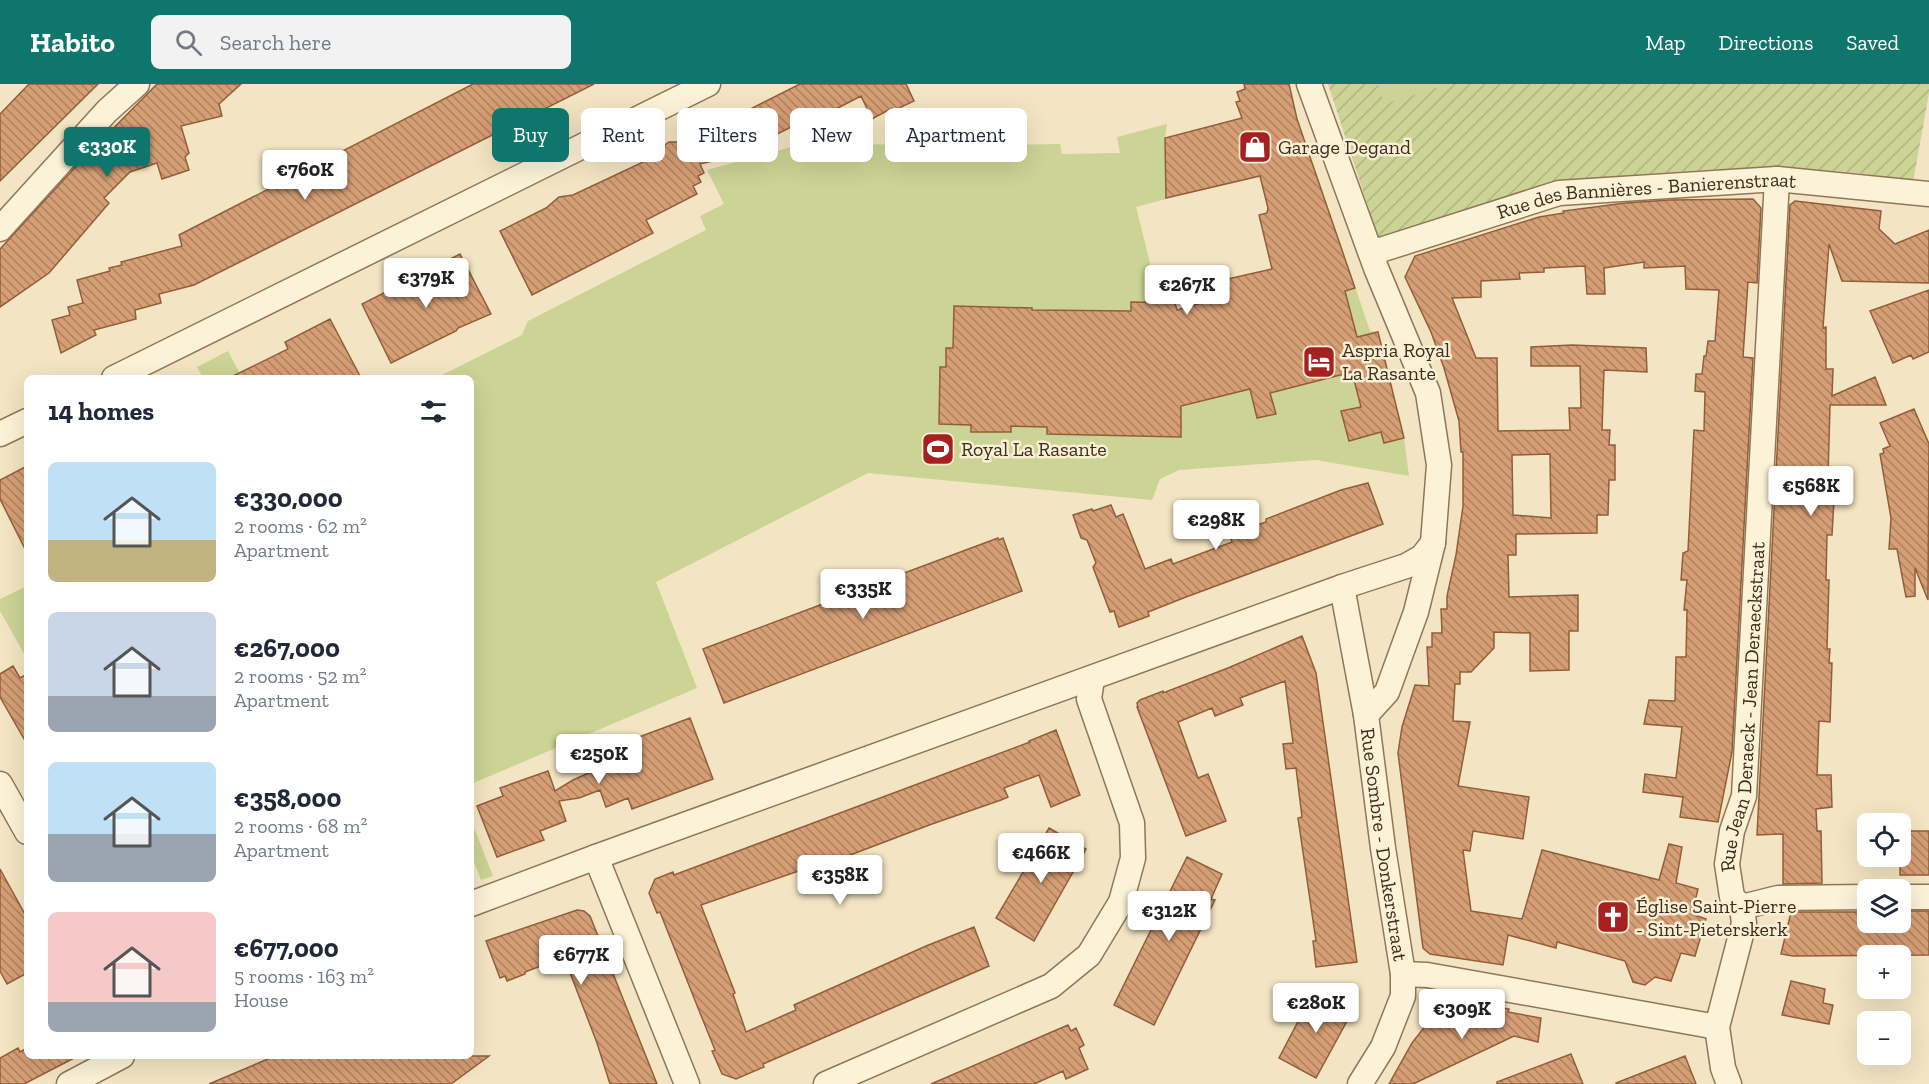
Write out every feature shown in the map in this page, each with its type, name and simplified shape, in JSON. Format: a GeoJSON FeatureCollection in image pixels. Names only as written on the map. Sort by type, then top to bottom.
{"type":"FeatureCollection","features":[{"type":"Feature","properties":{"kind":"street"},"geometry":{"type":"LineString","coordinates":[[0,229],[107,111],[137,84]]}},
{"type":"Feature","properties":{"kind":"street"},"geometry":{"type":"LineString","coordinates":[[120,375],[708,84]]}},
{"type":"Feature","properties":{"kind":"street","name":"Rue Sombre - Donkerstraat"},"geometry":{"type":"LineString","coordinates":[[1309,84],[1371,253],[1428,393],[1439,465],[1432,543],[1416,612],[1387,692],[1366,715]]}},
{"type":"Feature","properties":{"kind":"street","name":"Rue des Bannières - Banierenstraat"},"geometry":{"type":"LineString","coordinates":[[1371,253],[1559,193],[1778,179],[1929,194]]}},
{"type":"Feature","properties":{"kind":"street","name":"Rue Jean Deraeck - Jean Deraeckstraat"},"geometry":{"type":"LineString","coordinates":[[1742,907],[1732,897],[1727,864],[1732,831],[1744,796],[1778,179]]}},
{"type":"Feature","properties":{"kind":"street"},"geometry":{"type":"LineString","coordinates":[[0,434],[24,422]]}},
{"type":"Feature","properties":{"kind":"street"},"geometry":{"type":"LineString","coordinates":[[474,903],[1342,587],[1406,566],[1422,557],[1432,543]]}},
{"type":"Feature","properties":{"kind":"street","name":"Rue Sombre - Donkerstraat"},"geometry":{"type":"LineString","coordinates":[[1342,587],[1366,715],[1383,848],[1403,974],[1403,996],[1383,1047],[1360,1084]]}},
{"type":"Feature","properties":{"kind":"street"},"geometry":{"type":"LineString","coordinates":[[826,1084],[1052,986],[1089,955],[1121,902],[1133,858],[1132,823],[1089,699],[1092,679]]}},
{"type":"Feature","properties":{"kind":"street"},"geometry":{"type":"LineString","coordinates":[[0,784],[24,827]]}},
{"type":"Feature","properties":{"kind":"street"},"geometry":{"type":"LineString","coordinates":[[596,857],[687,1084]]}},
{"type":"Feature","properties":{"kind":"street"},"geometry":{"type":"LineString","coordinates":[[1729,1084],[1723,1068],[1717,1027],[1744,923],[1742,907],[1778,898],[1857,897]]}},
{"type":"Feature","properties":{"kind":"street"},"geometry":{"type":"LineString","coordinates":[[1911,897],[1929,897]]}},
{"type":"Feature","properties":{"kind":"street"},"geometry":{"type":"LineString","coordinates":[[1403,974],[1427,975],[1717,1027]]}},
{"type":"Feature","properties":{"kind":"street"},"geometry":{"type":"LineString","coordinates":[[69,1084],[116,1059]]}},
{"type":"Feature","properties":{"kind":"green space"},"geometry":{"type":"Polygon","coordinates":[[[1328,84],[1929,84],[1929,93],[1913,182],[1857,173],[1774,168],[1690,171],[1610,178],[1571,183],[1513,196],[1455,213],[1379,240],[1328,84]]]}},
{"type":"Feature","properties":{"kind":"green space"},"geometry":{"type":"Polygon","coordinates":[[[1378,84],[1442,84],[1443,86],[1384,104],[1378,84]]]}},
{"type":"Feature","properties":{"kind":"green space","name":"Royal La Rasante"},"geometry":{"type":"Polygon","coordinates":[[[1167,124],[1165,138],[1166,199],[1136,207],[1162,311],[1177,310],[1349,269],[1370,331],[1378,332],[1404,438],[1409,476],[1316,460],[1179,470],[1160,479],[1152,500],[868,473],[656,582],[697,688],[474,783],[474,375],[442,375],[522,335],[528,321],[706,230],[700,216],[724,204],[707,170],[736,162],[778,162],[778,151],[790,147],[790,162],[873,162],[873,145],[885,144],[885,162],[1027,162],[1027,145],[1060,144],[1062,154],[1120,153],[1117,137],[1167,124]]]}},
{"type":"Feature","properties":{"kind":"green space"},"geometry":{"type":"Polygon","coordinates":[[[228,351],[240,375],[201,375],[197,367],[228,351]]]}},
{"type":"Feature","properties":{"kind":"green space"},"geometry":{"type":"Polygon","coordinates":[[[24,587],[24,654],[0,611],[0,599],[24,587]]]}},
{"type":"Feature","properties":{"kind":"green space"},"geometry":{"type":"Polygon","coordinates":[[[474,828],[493,876],[481,880],[474,862],[474,828]]]}},
{"type":"Feature","properties":{"kind":"building"},"geometry":{"type":"Polygon","coordinates":[[[29,84],[98,84],[0,181],[0,114],[29,84]]]}},
{"type":"Feature","properties":{"kind":"building"},"geometry":{"type":"Polygon","coordinates":[[[157,84],[241,84],[219,104],[222,116],[181,126],[189,153],[185,157],[189,170],[162,179],[157,163],[130,172],[104,198],[109,203],[49,273],[0,307],[0,249],[81,161],[157,84]]]}},
{"type":"Feature","properties":{"kind":"building"},"geometry":{"type":"Polygon","coordinates":[[[473,84],[594,84],[546,108],[492,108],[492,135],[194,285],[159,294],[161,303],[135,310],[136,319],[94,330],[96,335],[61,353],[52,320],[70,315],[68,307],[83,303],[77,280],[110,271],[109,268],[122,265],[121,262],[182,246],[179,235],[473,84]]]}},
{"type":"Feature","properties":{"kind":"building"},"geometry":{"type":"Polygon","coordinates":[[[800,84],[906,84],[914,101],[899,108],[885,108],[885,112],[873,118],[873,108],[867,108],[861,96],[838,108],[790,108],[790,128],[778,134],[778,108],[752,108],[800,84]]]}},
{"type":"Feature","properties":{"kind":"building"},"geometry":{"type":"Polygon","coordinates":[[[1244,84],[1289,84],[1297,119],[1355,288],[1345,291],[1357,337],[1378,332],[1404,438],[1384,443],[1381,432],[1349,441],[1341,411],[1361,407],[1352,372],[1270,393],[1276,414],[1257,418],[1250,389],[1181,406],[1181,437],[1047,434],[1047,427],[1011,426],[1011,432],[971,432],[971,425],[939,424],[940,367],[946,367],[946,348],[953,348],[954,306],[1131,311],[1131,302],[1175,303],[1177,310],[1215,299],[1213,294],[1225,291],[1223,282],[1228,279],[1272,269],[1259,215],[1267,213],[1268,208],[1260,176],[1166,198],[1165,138],[1242,118],[1236,102],[1240,101],[1237,92],[1245,89],[1244,84]]]}},
{"type":"Feature","properties":{"kind":"building"},"geometry":{"type":"Polygon","coordinates":[[[669,142],[677,142],[677,162],[708,162],[700,164],[704,173],[698,176],[701,182],[693,186],[697,194],[646,220],[653,233],[532,295],[500,231],[546,208],[559,197],[573,195],[643,162],[665,162],[665,145],[669,142]]]}},
{"type":"Feature","properties":{"kind":"building"},"geometry":{"type":"Polygon","coordinates":[[[1753,199],[1761,208],[1757,283],[1748,282],[1743,357],[1753,358],[1732,752],[1718,822],[1680,817],[1683,797],[1643,792],[1645,774],[1676,778],[1682,727],[1644,724],[1649,700],[1675,701],[1676,657],[1686,657],[1687,610],[1684,610],[1687,580],[1681,580],[1683,553],[1688,551],[1694,430],[1704,431],[1705,392],[1695,391],[1696,374],[1702,374],[1708,341],[1715,341],[1719,290],[1686,289],[1685,266],[1644,268],[1644,262],[1604,268],[1605,294],[1587,294],[1585,266],[1544,268],[1544,272],[1519,273],[1520,279],[1481,281],[1481,297],[1452,298],[1476,358],[1497,358],[1498,431],[1570,430],[1569,408],[1581,408],[1580,366],[1531,366],[1531,347],[1572,345],[1646,348],[1647,372],[1604,370],[1602,430],[1610,430],[1609,445],[1615,445],[1615,480],[1609,480],[1608,515],[1597,515],[1597,533],[1516,534],[1516,555],[1508,555],[1509,597],[1578,595],[1578,631],[1569,631],[1569,670],[1530,671],[1530,633],[1494,632],[1494,648],[1471,672],[1460,672],[1460,684],[1455,684],[1453,721],[1470,722],[1458,786],[1529,797],[1523,839],[1473,831],[1470,851],[1463,850],[1471,911],[1522,919],[1542,850],[1659,880],[1669,844],[1682,847],[1676,883],[1698,889],[1692,914],[1706,919],[1695,956],[1681,953],[1671,981],[1655,977],[1645,985],[1633,982],[1625,961],[1557,942],[1556,948],[1508,935],[1503,965],[1430,954],[1423,948],[1398,753],[1402,727],[1415,685],[1429,686],[1427,647],[1432,647],[1432,633],[1442,633],[1441,609],[1447,609],[1447,596],[1463,506],[1463,452],[1461,452],[1459,421],[1444,368],[1431,332],[1405,277],[1415,256],[1539,217],[1564,213],[1563,211],[1670,200],[1753,199]],[[1550,454],[1512,455],[1513,515],[1551,518],[1550,454]]]}},
{"type":"Feature","properties":{"kind":"building"},"geometry":{"type":"Polygon","coordinates":[[[1795,201],[1881,211],[1879,229],[1895,244],[1929,230],[1929,283],[1842,281],[1829,244],[1823,328],[1826,327],[1826,369],[1833,369],[1832,396],[1875,377],[1886,405],[1830,405],[1828,478],[1834,477],[1834,500],[1832,535],[1827,535],[1826,580],[1829,580],[1827,649],[1830,649],[1829,663],[1832,663],[1830,722],[1819,721],[1817,775],[1831,775],[1832,807],[1816,809],[1817,831],[1821,831],[1822,883],[1783,884],[1783,834],[1757,835],[1790,205],[1795,201]]]}},
{"type":"Feature","properties":{"kind":"building"},"geometry":{"type":"Polygon","coordinates":[[[460,254],[491,314],[458,328],[391,363],[362,304],[460,254]]]}},
{"type":"Feature","properties":{"kind":"building"},"geometry":{"type":"Polygon","coordinates":[[[1929,290],[1929,352],[1913,359],[1911,355],[1893,363],[1870,311],[1929,290]]]}},
{"type":"Feature","properties":{"kind":"building"},"geometry":{"type":"Polygon","coordinates":[[[330,319],[359,375],[235,375],[288,349],[285,342],[330,319]]]}},
{"type":"Feature","properties":{"kind":"building"},"geometry":{"type":"Polygon","coordinates":[[[1914,409],[1929,444],[1928,600],[1915,568],[1915,596],[1906,597],[1897,549],[1889,549],[1891,518],[1880,454],[1884,453],[1883,449],[1890,446],[1880,423],[1914,409]]]}},
{"type":"Feature","properties":{"kind":"building"},"geometry":{"type":"Polygon","coordinates":[[[24,468],[24,547],[0,499],[0,480],[24,468]]]}},
{"type":"Feature","properties":{"kind":"building"},"geometry":{"type":"Polygon","coordinates":[[[1368,483],[1383,524],[1186,597],[1148,612],[1149,616],[1119,627],[1114,611],[1110,612],[1093,567],[1096,563],[1087,540],[1081,538],[1073,515],[1111,505],[1116,517],[1123,514],[1145,569],[1171,559],[1173,564],[1232,542],[1229,535],[1341,490],[1368,483]]]}},
{"type":"Feature","properties":{"kind":"building"},"geometry":{"type":"Polygon","coordinates":[[[998,538],[999,540],[1003,538],[1022,591],[724,703],[703,649],[836,599],[837,601],[872,587],[872,585],[998,538]]]}},
{"type":"Feature","properties":{"kind":"building"},"geometry":{"type":"Polygon","coordinates":[[[1302,636],[1316,673],[1357,962],[1316,967],[1313,941],[1316,941],[1298,818],[1302,817],[1296,768],[1286,769],[1283,744],[1293,743],[1285,681],[1240,698],[1243,705],[1215,716],[1212,708],[1178,722],[1198,778],[1208,774],[1226,821],[1186,836],[1137,707],[1140,700],[1228,668],[1302,636]]]}},
{"type":"Feature","properties":{"kind":"building"},"geometry":{"type":"Polygon","coordinates":[[[13,666],[20,678],[24,676],[24,739],[0,697],[0,674],[13,666]]]}},
{"type":"Feature","properties":{"kind":"building"},"geometry":{"type":"Polygon","coordinates":[[[690,718],[713,779],[632,809],[628,798],[606,807],[600,790],[579,798],[559,801],[566,821],[540,831],[544,840],[497,857],[477,806],[503,796],[500,788],[548,771],[555,791],[593,771],[588,756],[690,718]]]}},
{"type":"Feature","properties":{"kind":"building"},"geometry":{"type":"Polygon","coordinates":[[[1056,730],[1080,795],[1051,807],[1039,775],[1004,788],[1008,797],[1001,800],[808,871],[807,868],[701,905],[735,993],[733,994],[746,1032],[796,1010],[794,1005],[974,927],[989,966],[763,1064],[764,1067],[736,1079],[722,1074],[712,1051],[715,1050],[660,912],[657,913],[649,893],[655,879],[673,872],[674,875],[1030,742],[1056,730]]]}},
{"type":"Feature","properties":{"kind":"building"},"geometry":{"type":"Polygon","coordinates":[[[1049,828],[1086,849],[1034,941],[996,918],[1049,828]]]}},
{"type":"Feature","properties":{"kind":"building"},"geometry":{"type":"Polygon","coordinates":[[[1911,831],[1929,831],[1929,875],[1900,875],[1900,867],[1911,867],[1911,831]]]}},
{"type":"Feature","properties":{"kind":"building"},"geometry":{"type":"Polygon","coordinates":[[[1187,857],[1222,874],[1211,899],[1215,900],[1154,1025],[1114,1005],[1187,857]]]}},
{"type":"Feature","properties":{"kind":"building"},"geometry":{"type":"Polygon","coordinates":[[[0,869],[24,913],[24,975],[7,984],[0,971],[0,869]]]}},
{"type":"Feature","properties":{"kind":"building"},"geometry":{"type":"Polygon","coordinates":[[[577,910],[584,911],[590,916],[657,1084],[610,1084],[564,957],[507,981],[505,976],[500,978],[486,941],[577,910]]]}},
{"type":"Feature","properties":{"kind":"building"},"geometry":{"type":"Polygon","coordinates":[[[1911,911],[1929,911],[1929,955],[1911,955],[1911,945],[1857,945],[1857,956],[1781,954],[1791,912],[1857,912],[1857,933],[1911,933],[1911,911]]]}},
{"type":"Feature","properties":{"kind":"building"},"geometry":{"type":"Polygon","coordinates":[[[1791,981],[1825,989],[1823,1003],[1833,1005],[1829,1024],[1782,1015],[1791,981]]]}},
{"type":"Feature","properties":{"kind":"building"},"geometry":{"type":"Polygon","coordinates":[[[1315,989],[1353,1010],[1316,1078],[1279,1058],[1315,989]]]}},
{"type":"Feature","properties":{"kind":"building"},"geometry":{"type":"Polygon","coordinates":[[[1472,1003],[1509,1009],[1508,1012],[1541,1018],[1538,1042],[1514,1036],[1413,1084],[1389,1084],[1412,1043],[1426,1025],[1472,1003]]]}},
{"type":"Feature","properties":{"kind":"building"},"geometry":{"type":"Polygon","coordinates":[[[1068,1025],[1071,1031],[1076,1028],[1084,1045],[1079,1048],[1088,1069],[1066,1079],[1063,1071],[1034,1084],[931,1084],[1068,1025]]]}},
{"type":"Feature","properties":{"kind":"building"},"geometry":{"type":"Polygon","coordinates":[[[18,1048],[20,1052],[24,1050],[24,1059],[72,1059],[24,1084],[0,1084],[0,1058],[18,1048]]]}},
{"type":"Feature","properties":{"kind":"building"},"geometry":{"type":"Polygon","coordinates":[[[1571,1054],[1583,1084],[1497,1084],[1497,1082],[1571,1054]]]}},
{"type":"Feature","properties":{"kind":"building"},"geometry":{"type":"Polygon","coordinates":[[[474,1056],[489,1056],[451,1084],[209,1084],[268,1059],[474,1059],[474,1056]]]}},
{"type":"Feature","properties":{"kind":"building"},"geometry":{"type":"Polygon","coordinates":[[[1685,1056],[1696,1084],[1616,1084],[1616,1083],[1685,1056]]]}},
{"type":"Feature","properties":{"kind":"place","name":"Garage Degand"},"geometry":{"type":"Point","coordinates":[1255,147]}},
{"type":"Feature","properties":{"kind":"place","name":"Aspria Royal La Rasante"},"geometry":{"type":"Point","coordinates":[1319,362]}},
{"type":"Feature","properties":{"kind":"place","name":"Royal La Rasante"},"geometry":{"type":"Point","coordinates":[938,449]}},
{"type":"Feature","properties":{"kind":"place","name":"Église Saint-Pierre - Sint-Pieterskerk"},"geometry":{"type":"Point","coordinates":[1613,917]}}]}
